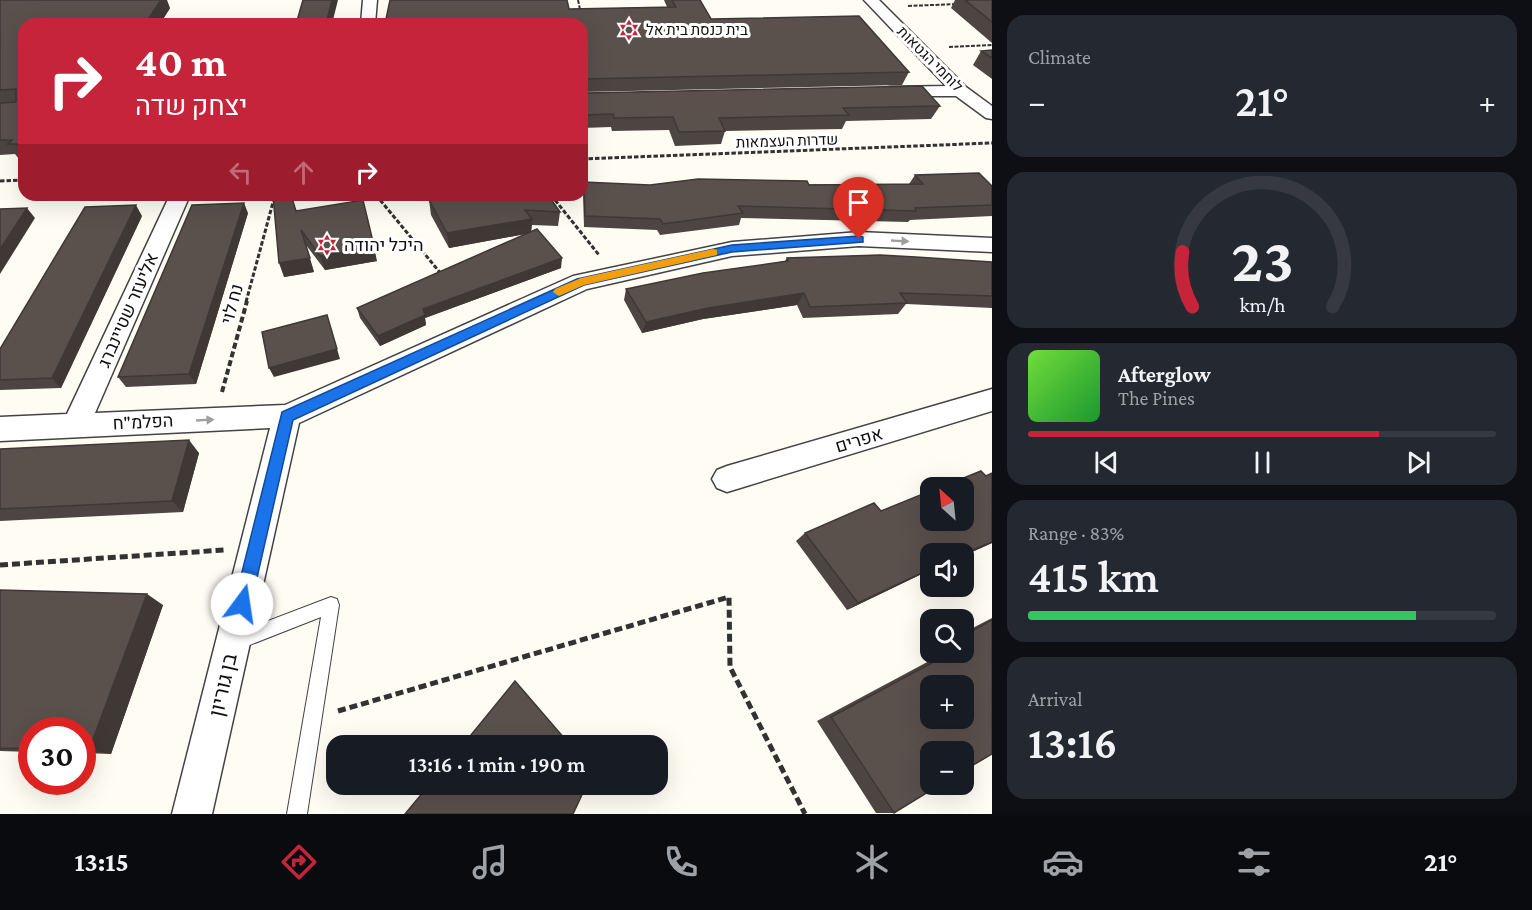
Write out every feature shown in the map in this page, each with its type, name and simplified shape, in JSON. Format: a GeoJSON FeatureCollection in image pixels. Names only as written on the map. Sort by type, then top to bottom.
{"type":"FeatureCollection","features":[{"type":"Feature","properties":{"kind":"street"},"geometry":{"type":"LineString","coordinates":[[368,18],[370,0]]}},
{"type":"Feature","properties":{"kind":"street","name":"לוחמי הגטאות"},"geometry":{"type":"LineString","coordinates":[[874,3],[960,91],[992,114]]}},
{"type":"Feature","properties":{"kind":"street"},"geometry":{"type":"LineString","coordinates":[[879,92],[960,91]]}},
{"type":"Feature","properties":{"kind":"street","name":"אליעזר שטיינברג"},"geometry":{"type":"LineString","coordinates":[[76,425],[177,201]]}},
{"type":"Feature","properties":{"kind":"street"},"geometry":{"type":"LineString","coordinates":[[287,416],[581,282],[744,248],[859,239],[992,245]]}},
{"type":"Feature","properties":{"kind":"street","name":"אפרים"},"geometry":{"type":"LineString","coordinates":[[727,479],[992,400]]}},
{"type":"Feature","properties":{"kind":"street","name":"הפלמ\"ח"},"geometry":{"type":"LineString","coordinates":[[0,429],[287,416]]}},
{"type":"Feature","properties":{"kind":"street","name":"בן גוריון"},"geometry":{"type":"LineString","coordinates":[[192,814],[287,416]]}},
{"type":"Feature","properties":{"kind":"lane"},"geometry":{"type":"LineString","coordinates":[[233,642],[331,605],[297,814]]}},
{"type":"Feature","properties":{"kind":"path"},"geometry":{"type":"LineString","coordinates":[[578,0],[582,18]]}},
{"type":"Feature","properties":{"kind":"path"},"geometry":{"type":"LineString","coordinates":[[874,3],[963,4],[958,0]]}},
{"type":"Feature","properties":{"kind":"path"},"geometry":{"type":"LineString","coordinates":[[918,48],[992,45]]}},
{"type":"Feature","properties":{"kind":"path","name":"שדרות העצמאות"},"geometry":{"type":"LineString","coordinates":[[588,159],[992,143]]}},
{"type":"Feature","properties":{"kind":"path"},"geometry":{"type":"LineString","coordinates":[[0,181],[18,180]]}},
{"type":"Feature","properties":{"kind":"path","name":"נח לוי"},"geometry":{"type":"LineString","coordinates":[[215,419],[273,201]]}},
{"type":"Feature","properties":{"kind":"path"},"geometry":{"type":"LineString","coordinates":[[381,201],[448,283]]}},
{"type":"Feature","properties":{"kind":"path"},"geometry":{"type":"LineString","coordinates":[[556,201],[615,275]]}},
{"type":"Feature","properties":{"kind":"path"},"geometry":{"type":"LineString","coordinates":[[0,565],[256,548]]}},
{"type":"Feature","properties":{"kind":"path"},"geometry":{"type":"LineString","coordinates":[[313,718],[729,597],[730,667],[805,814]]}},
{"type":"Feature","properties":{"kind":"building"},"geometry":{"type":"Polygon","coordinates":[[[0,0],[161,0],[149,18],[18,18],[18,144],[8,144],[12,140],[0,140],[0,103],[16,102],[16,89],[0,90],[0,0]]]}},
{"type":"Feature","properties":{"kind":"building"},"geometry":{"type":"Polygon","coordinates":[[[303,0],[332,0],[328,18],[298,18],[303,0]]]}},
{"type":"Feature","properties":{"kind":"building"},"geometry":{"type":"Polygon","coordinates":[[[390,0],[567,0],[569,9],[676,7],[672,0],[700,0],[711,19],[859,16],[909,72],[588,79],[588,18],[386,18],[390,0]]]}},
{"type":"Feature","properties":{"kind":"building"},"geometry":{"type":"Polygon","coordinates":[[[965,0],[992,0],[992,22],[965,0]]]}},
{"type":"Feature","properties":{"kind":"building"},"geometry":{"type":"Polygon","coordinates":[[[992,50],[992,58],[981,51],[992,50]]]}},
{"type":"Feature","properties":{"kind":"building"},"geometry":{"type":"Polygon","coordinates":[[[922,86],[940,106],[843,108],[849,115],[719,118],[725,131],[679,132],[673,117],[614,118],[613,114],[588,115],[588,93],[922,86]]]}},
{"type":"Feature","properties":{"kind":"building"},"geometry":{"type":"Polygon","coordinates":[[[979,173],[992,186],[992,205],[915,208],[916,211],[738,206],[743,213],[663,224],[660,219],[585,216],[588,182],[650,185],[698,179],[807,181],[809,185],[923,184],[915,175],[979,173]]]}},
{"type":"Feature","properties":{"kind":"building","name":"היכל יהודה"},"geometry":{"type":"Polygon","coordinates":[[[274,201],[293,201],[296,211],[363,201],[374,246],[320,256],[301,230],[310,258],[279,263],[274,201]]]}},
{"type":"Feature","properties":{"kind":"building"},"geometry":{"type":"Polygon","coordinates":[[[430,201],[552,201],[560,212],[525,210],[532,219],[447,233],[430,201]]]}},
{"type":"Feature","properties":{"kind":"building"},"geometry":{"type":"Polygon","coordinates":[[[244,203],[189,374],[118,377],[192,205],[244,203]]]}},
{"type":"Feature","properties":{"kind":"building"},"geometry":{"type":"Polygon","coordinates":[[[136,205],[52,378],[0,380],[0,349],[85,207],[136,205]]]}},
{"type":"Feature","properties":{"kind":"building"},"geometry":{"type":"Polygon","coordinates":[[[27,208],[0,249],[0,209],[27,208]]]}},
{"type":"Feature","properties":{"kind":"building"},"geometry":{"type":"Polygon","coordinates":[[[537,229],[562,258],[423,309],[425,315],[378,336],[357,308],[537,229]]]}},
{"type":"Feature","properties":{"kind":"building"},"geometry":{"type":"Polygon","coordinates":[[[880,255],[992,262],[992,296],[900,293],[907,303],[810,307],[804,293],[708,308],[646,322],[626,289],[703,273],[788,261],[787,258],[880,255]]]}},
{"type":"Feature","properties":{"kind":"building"},"geometry":{"type":"Polygon","coordinates":[[[327,315],[337,349],[269,368],[262,332],[327,315]]]}},
{"type":"Feature","properties":{"kind":"building"},"geometry":{"type":"Polygon","coordinates":[[[189,440],[172,501],[0,509],[0,449],[189,440]]]}},
{"type":"Feature","properties":{"kind":"building"},"geometry":{"type":"Polygon","coordinates":[[[981,471],[986,476],[992,473],[992,542],[974,549],[974,543],[920,543],[920,574],[858,603],[805,533],[874,503],[881,511],[920,495],[920,531],[974,531],[974,477],[966,477],[981,471]]]}},
{"type":"Feature","properties":{"kind":"building"},"geometry":{"type":"Polygon","coordinates":[[[0,590],[147,594],[96,731],[96,717],[18,717],[18,749],[0,748],[0,590]]]}},
{"type":"Feature","properties":{"kind":"building"},"geometry":{"type":"Polygon","coordinates":[[[992,620],[992,754],[974,765],[974,741],[920,741],[920,795],[923,795],[894,813],[831,717],[932,663],[974,663],[974,630],[992,620]]]}},
{"type":"Feature","properties":{"kind":"building"},"geometry":{"type":"Polygon","coordinates":[[[515,681],[562,735],[471,735],[515,681]]]}},
{"type":"Feature","properties":{"kind":"building"},"geometry":{"type":"Polygon","coordinates":[[[421,795],[582,795],[573,814],[405,814],[421,795]]]}},
{"type":"Feature","properties":{"kind":"slow traffic"},"geometry":{"type":"LineString","coordinates":[[559,292],[581,282],[713,253]]}},
{"type":"Feature","properties":{"kind":"place","name":"בית כנסת בית אל"},"geometry":{"type":"Point","coordinates":[629,30]}},
{"type":"Feature","properties":{"kind":"place","name":"היכל יהודה"},"geometry":{"type":"Point","coordinates":[327,245]}},
{"type":"Feature","properties":{"kind":"route"},"geometry":{"type":"LineString","coordinates":[[242,604],[287,416],[581,282],[732,249],[859,239]]}}]}
